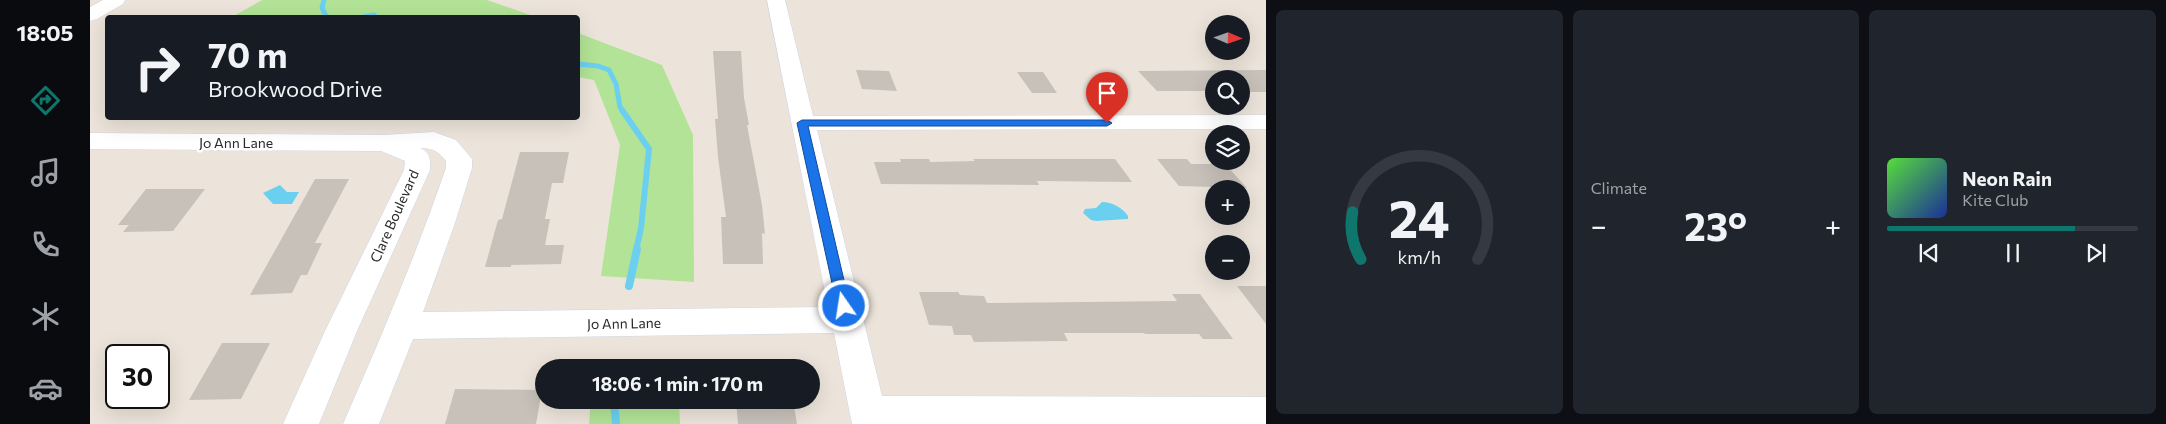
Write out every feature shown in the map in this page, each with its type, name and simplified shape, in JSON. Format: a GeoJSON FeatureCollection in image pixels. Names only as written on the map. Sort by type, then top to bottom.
{"type":"FeatureCollection","features":[{"type":"Feature","properties":{"kind":"street"},"geometry":{"type":"LineString","coordinates":[[90,15],[116,0]]}},
{"type":"Feature","properties":{"kind":"street"},"geometry":{"type":"LineString","coordinates":[[776,0],[869,419],[1266,414]]}},
{"type":"Feature","properties":{"kind":"street"},"geometry":{"type":"LineString","coordinates":[[802,123],[1266,122]]}},
{"type":"Feature","properties":{"kind":"street"},"geometry":{"type":"LineString","coordinates":[[361,424],[402,326],[441,223],[459,168],[459,160],[447,146],[434,140],[383,142]]}},
{"type":"Feature","properties":{"kind":"street","name":"Jo Ann Lane"},"geometry":{"type":"LineString","coordinates":[[90,141],[383,142]]}},
{"type":"Feature","properties":{"kind":"street","name":"Clare Boulevard"},"geometry":{"type":"LineString","coordinates":[[301,424],[341,331],[417,170],[418,157],[383,142]]}},
{"type":"Feature","properties":{"kind":"street","name":"Jo Ann Lane"},"geometry":{"type":"LineString","coordinates":[[402,326],[847,320]]}},
{"type":"Feature","properties":{"kind":"green space"},"geometry":{"type":"Polygon","coordinates":[[[262,0],[487,0],[530,15],[236,15],[262,0]]]}},
{"type":"Feature","properties":{"kind":"green space"},"geometry":{"type":"Polygon","coordinates":[[[580,34],[662,65],[693,135],[694,282],[601,276],[620,145],[594,80],[580,77],[580,34]]]}},
{"type":"Feature","properties":{"kind":"green space"},"geometry":{"type":"Polygon","coordinates":[[[590,409],[679,409],[680,424],[589,424],[590,409]]]}},
{"type":"Feature","properties":{"kind":"water"},"geometry":{"type":"Polygon","coordinates":[[[280,185],[287,192],[299,192],[292,204],[273,204],[263,193],[280,185]]]}},
{"type":"Feature","properties":{"kind":"water"},"geometry":{"type":"Polygon","coordinates":[[[1102,202],[1113,204],[1120,208],[1126,213],[1128,219],[1096,221],[1091,220],[1083,213],[1085,209],[1096,208],[1102,202]]]}},
{"type":"Feature","properties":{"kind":"building"},"geometry":{"type":"Polygon","coordinates":[[[713,51],[741,51],[744,98],[749,125],[747,125],[762,205],[765,234],[762,233],[763,264],[723,264],[721,217],[726,217],[715,119],[718,119],[713,51]]]}},
{"type":"Feature","properties":{"kind":"building"},"geometry":{"type":"Polygon","coordinates":[[[856,70],[889,71],[897,91],[862,89],[856,70]]]}},
{"type":"Feature","properties":{"kind":"building"},"geometry":{"type":"Polygon","coordinates":[[[1205,70],[1205,91],[1157,91],[1138,71],[1205,70]]]}},
{"type":"Feature","properties":{"kind":"building"},"geometry":{"type":"Polygon","coordinates":[[[1250,70],[1266,70],[1266,92],[1250,92],[1250,70]]]}},
{"type":"Feature","properties":{"kind":"building"},"geometry":{"type":"Polygon","coordinates":[[[1017,72],[1043,72],[1057,93],[1032,93],[1017,72]]]}},
{"type":"Feature","properties":{"kind":"building"},"geometry":{"type":"Polygon","coordinates":[[[520,152],[569,152],[563,183],[552,183],[545,219],[550,219],[545,245],[564,245],[561,264],[485,267],[498,220],[502,219],[520,152]]]}},
{"type":"Feature","properties":{"kind":"building"},"geometry":{"type":"Polygon","coordinates":[[[900,159],[929,159],[930,162],[975,161],[973,159],[1115,159],[1132,182],[1037,181],[1039,185],[881,184],[874,162],[901,162],[900,159]]]}},
{"type":"Feature","properties":{"kind":"building"},"geometry":{"type":"Polygon","coordinates":[[[1157,159],[1187,159],[1191,164],[1205,164],[1205,170],[1230,170],[1240,180],[1205,180],[1205,187],[1179,186],[1157,159]]]}},
{"type":"Feature","properties":{"kind":"building"},"geometry":{"type":"Polygon","coordinates":[[[315,179],[349,179],[315,243],[322,243],[307,275],[301,275],[292,293],[250,295],[315,179]]]}},
{"type":"Feature","properties":{"kind":"building"},"geometry":{"type":"Polygon","coordinates":[[[146,189],[205,189],[173,231],[123,232],[129,225],[118,225],[146,189]]]}},
{"type":"Feature","properties":{"kind":"building"},"geometry":{"type":"Polygon","coordinates":[[[1237,286],[1266,286],[1266,324],[1237,286]]]}},
{"type":"Feature","properties":{"kind":"building"},"geometry":{"type":"Polygon","coordinates":[[[919,292],[958,292],[960,295],[984,296],[987,303],[1177,301],[1172,294],[1200,294],[1233,339],[1203,339],[1199,334],[1064,333],[1068,341],[974,342],[971,335],[954,335],[952,326],[929,325],[919,292]]]}},
{"type":"Feature","properties":{"kind":"building"},"geometry":{"type":"Polygon","coordinates":[[[222,343],[270,343],[241,399],[189,400],[222,343]]]}},
{"type":"Feature","properties":{"kind":"building"},"geometry":{"type":"Polygon","coordinates":[[[455,389],[535,390],[535,409],[539,409],[536,424],[445,424],[455,389]]]}},
{"type":"Feature","properties":{"kind":"building"},"geometry":{"type":"Polygon","coordinates":[[[737,409],[794,409],[797,424],[738,424],[737,409]]]}},
{"type":"Feature","properties":{"kind":"waterway"},"geometry":{"type":"LineString","coordinates":[[324,0],[322,8],[326,15]]}},
{"type":"Feature","properties":{"kind":"waterway"},"geometry":{"type":"LineString","coordinates":[[580,64],[598,66],[609,70],[616,84],[620,107],[623,111]]}},
{"type":"Feature","properties":{"kind":"waterway"},"geometry":{"type":"LineString","coordinates":[[622,110],[649,149],[641,228],[636,250]]}},
{"type":"Feature","properties":{"kind":"waterway"},"geometry":{"type":"LineString","coordinates":[[629,286],[637,249]]}},
{"type":"Feature","properties":{"kind":"waterway"},"geometry":{"type":"LineString","coordinates":[[615,409],[616,424]]}},
{"type":"Feature","properties":{"kind":"route"},"geometry":{"type":"LineString","coordinates":[[844,306],[802,123],[1107,123]]}}]}
